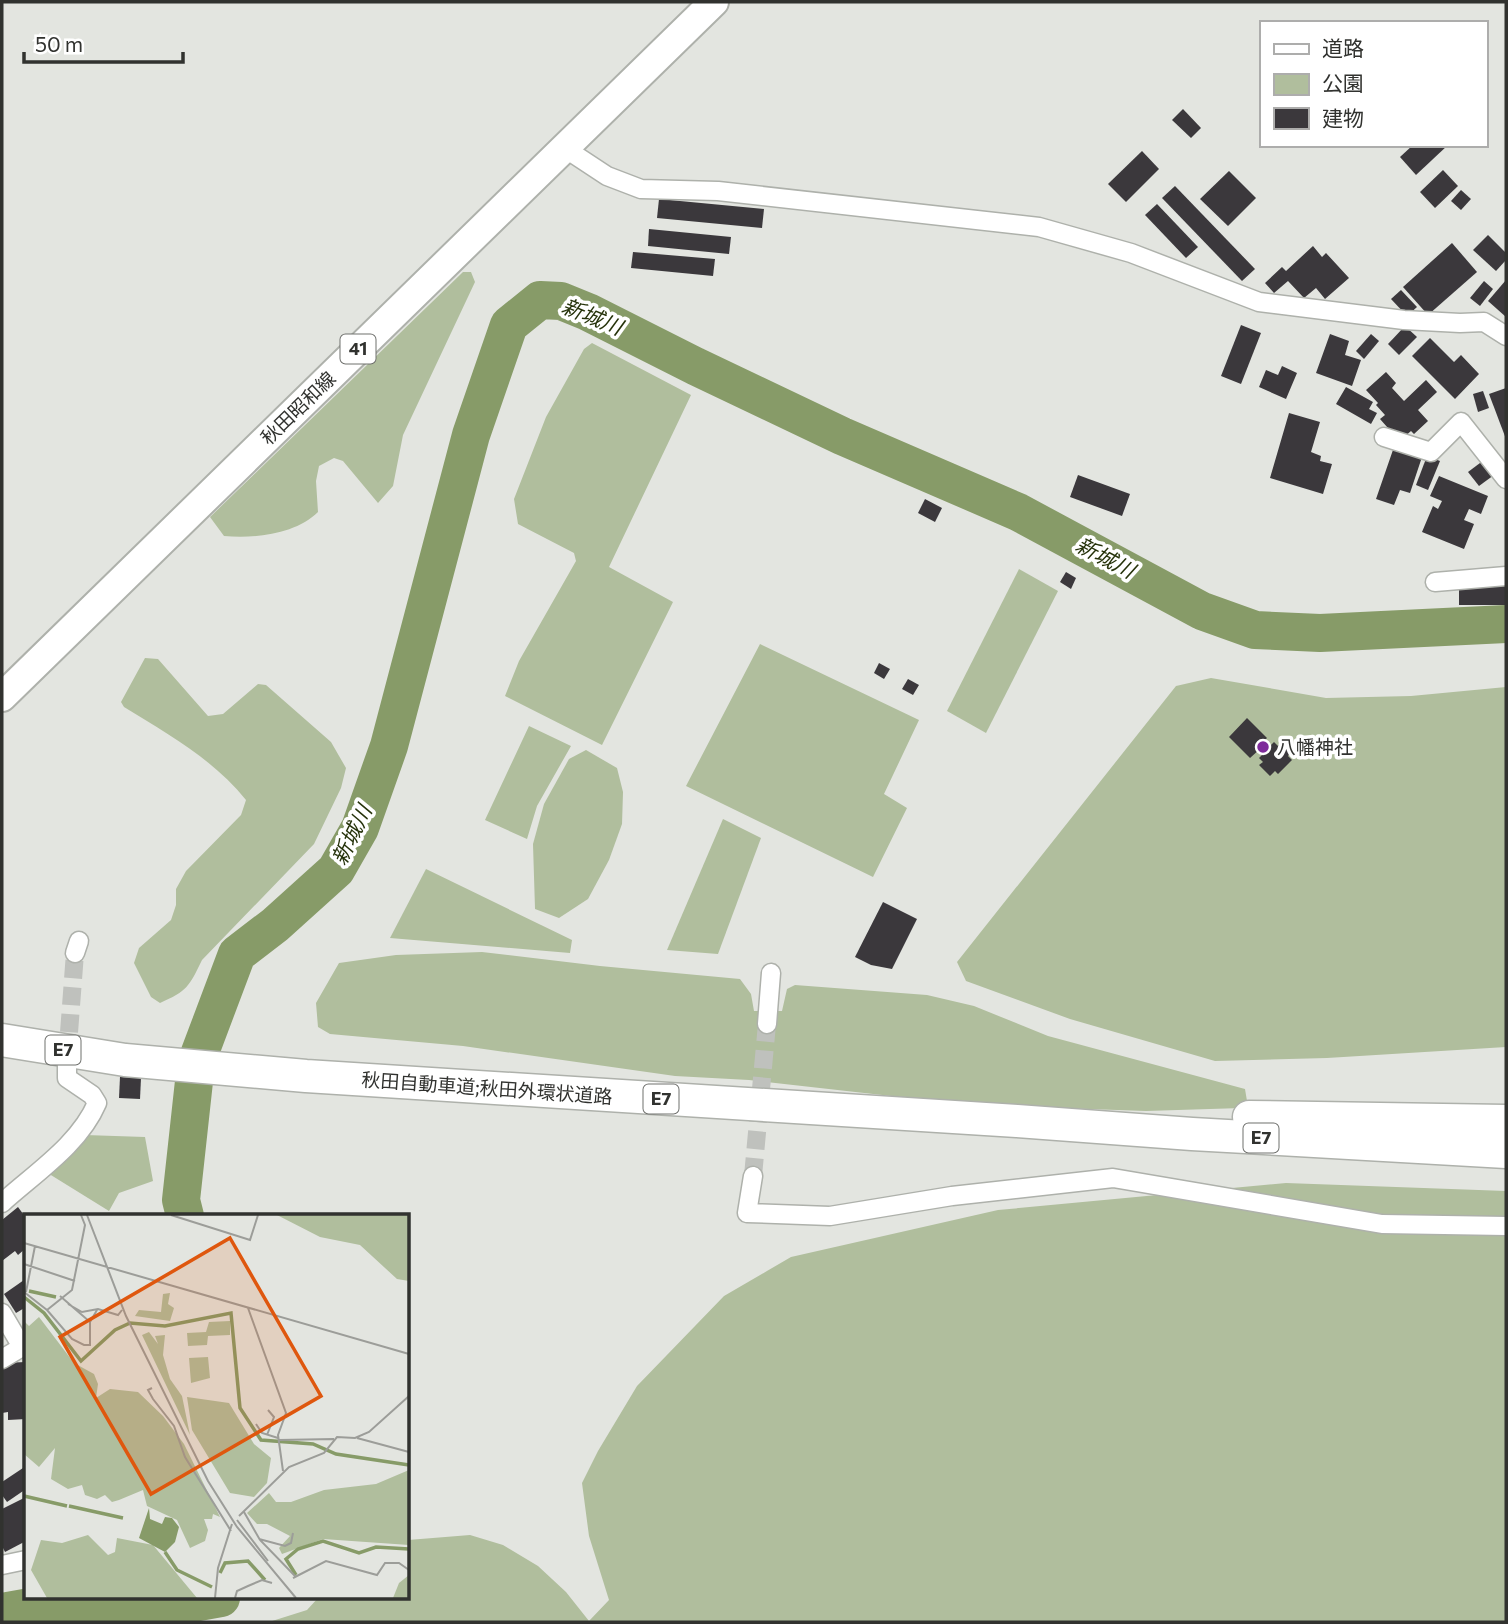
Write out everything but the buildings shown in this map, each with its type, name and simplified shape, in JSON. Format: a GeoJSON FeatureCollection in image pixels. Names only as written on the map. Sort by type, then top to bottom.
{"type":"FeatureCollection","features":[{"type":"Feature","properties":{"kind":"highway","name":"秋田自動車道;秋田外環状道路"},"geometry":{"type":"LineString","coordinates":[[2,1040],[125,1060],[306,1076],[1506,1152]]}},
{"type":"Feature","properties":{"kind":"highway","name":"秋田自動車道;秋田外環状道路"},"geometry":{"type":"LineString","coordinates":[[1017,1121],[1168,1116],[1506,1121]]}},
{"type":"Feature","properties":{"kind":"main road","name":"秋田昭和線"},"geometry":{"type":"LineString","coordinates":[[2,697],[714,2]]}},
{"type":"Feature","properties":{"kind":"street"},"geometry":{"type":"LineString","coordinates":[[563,147],[607,176],[641,189],[718,191],[1039,227],[1131,253],[1259,302],[1404,320],[1484,322],[1506,336]]}},
{"type":"Feature","properties":{"kind":"street"},"geometry":{"type":"LineString","coordinates":[[1384,437],[1431,452],[1461,422],[1506,479]]}},
{"type":"Feature","properties":{"kind":"street"},"geometry":{"type":"LineString","coordinates":[[1435,582],[1506,576]]}},
{"type":"Feature","properties":{"kind":"street"},"geometry":{"type":"LineString","coordinates":[[767,1024],[771,973]]}},
{"type":"Feature","properties":{"kind":"street"},"geometry":{"type":"LineString","coordinates":[[2,1203],[89,1122],[96,1103],[92,1096],[67,1078],[67,1063]]}},
{"type":"Feature","properties":{"kind":"street"},"geometry":{"type":"LineString","coordinates":[[753,1176],[747,1213],[830,1216],[953,1196],[1113,1178],[1382,1224],[1506,1226]]}},
{"type":"Feature","properties":{"kind":"street"},"geometry":{"type":"LineString","coordinates":[[2,1313],[24,1350],[2,1359]]}},
{"type":"Feature","properties":{"kind":"street"},"geometry":{"type":"LineString","coordinates":[[2,1565],[24,1560]]}},
{"type":"Feature","properties":{"kind":"green space"},"geometry":{"type":"Polygon","coordinates":[[[463,272],[471,272],[475,282],[403,435],[393,486],[378,503],[343,461],[334,458],[319,466],[316,481],[318,512],[309,519],[286,530],[261,536],[224,536],[210,517],[463,272]]]}},
{"type":"Feature","properties":{"kind":"green space"},"geometry":{"type":"Polygon","coordinates":[[[592,343],[691,395],[609,567],[673,602],[602,745],[505,696],[519,661],[576,561],[574,553],[518,524],[514,499],[546,417],[584,349],[592,343]]]}},
{"type":"Feature","properties":{"kind":"green space"},"geometry":{"type":"Polygon","coordinates":[[[1019,569],[1058,591],[986,733],[947,711],[1019,569]]]}},
{"type":"Feature","properties":{"kind":"green space"},"geometry":{"type":"Polygon","coordinates":[[[760,644],[919,720],[884,794],[907,808],[873,877],[686,786],[760,644]]]}},
{"type":"Feature","properties":{"kind":"green space"},"geometry":{"type":"Polygon","coordinates":[[[145,658],[158,659],[208,716],[223,714],[258,684],[266,685],[331,742],[346,768],[341,788],[314,844],[202,960],[186,987],[160,1003],[151,997],[134,963],[139,948],[171,920],[176,905],[176,889],[186,871],[241,815],[246,800],[204,760],[124,707],[121,702],[145,658]]]}},
{"type":"Feature","properties":{"kind":"green space"},"geometry":{"type":"Polygon","coordinates":[[[1211,678],[1326,698],[1411,696],[1506,687],[1506,1047],[1327,1058],[1215,1061],[1070,1019],[966,981],[957,962],[1176,686],[1211,678]]]}},
{"type":"Feature","properties":{"kind":"green space"},"geometry":{"type":"Polygon","coordinates":[[[529,726],[571,746],[537,806],[527,839],[485,820],[529,726]]]}},
{"type":"Feature","properties":{"kind":"green space"},"geometry":{"type":"Polygon","coordinates":[[[586,750],[617,768],[623,792],[622,824],[609,860],[588,899],[559,918],[535,909],[533,844],[544,804],[569,759],[586,750]]]}},
{"type":"Feature","properties":{"kind":"green space"},"geometry":{"type":"Polygon","coordinates":[[[723,819],[761,838],[718,954],[667,950],[723,819]]]}},
{"type":"Feature","properties":{"kind":"green space"},"geometry":{"type":"Polygon","coordinates":[[[426,869],[572,940],[570,953],[390,938],[426,869]]]}},
{"type":"Feature","properties":{"kind":"green space"},"geometry":{"type":"Polygon","coordinates":[[[482,952],[740,979],[751,994],[754,1011],[782,1011],[787,989],[795,985],[927,995],[974,1006],[1048,1036],[1245,1089],[1247,1101],[1242,1108],[1146,1111],[971,1105],[749,1080],[675,1076],[463,1046],[330,1034],[318,1027],[316,1003],[339,963],[396,955],[482,952]]]}},
{"type":"Feature","properties":{"kind":"green space"},"geometry":{"type":"Polygon","coordinates":[[[85,1135],[145,1137],[153,1181],[119,1193],[109,1211],[46,1172],[85,1135]]]}},
{"type":"Feature","properties":{"kind":"green space"},"geometry":{"type":"Polygon","coordinates":[[[1286,1183],[1506,1191],[1506,1622],[269,1622],[307,1610],[316,1600],[410,1600],[410,1540],[470,1535],[503,1545],[538,1566],[566,1592],[589,1621],[609,1600],[589,1536],[582,1483],[637,1386],[724,1296],[791,1257],[998,1210],[1286,1183]]]}},
{"type":"Feature","properties":{"kind":"waterway","name":"新城川"},"geometry":{"type":"LineString","coordinates":[[184,1214],[181,1200],[196,1063],[237,954],[275,925],[336,870],[360,828],[389,746],[471,435],[509,325],[540,300],[561,301],[588,312],[842,436],[1018,512],[1202,611],[1255,630],[1320,633],[1506,624]]}},
{"type":"Feature","properties":{"kind":"waterway","name":"新城川"},"geometry":{"type":"LineString","coordinates":[[2,1612],[47,1604],[149,1611],[210,1600]]}},
{"type":"Feature","properties":{"kind":"tunnel"},"geometry":{"type":"LineString","coordinates":[[67,1059],[75,953]]}},
{"type":"Feature","properties":{"kind":"tunnel"},"geometry":{"type":"LineString","coordinates":[[753,1176],[767,1024]]}},
{"type":"Feature","properties":{"kind":"place","name":"八幡神社"},"geometry":{"type":"Point","coordinates":[1263,747]}}]}
